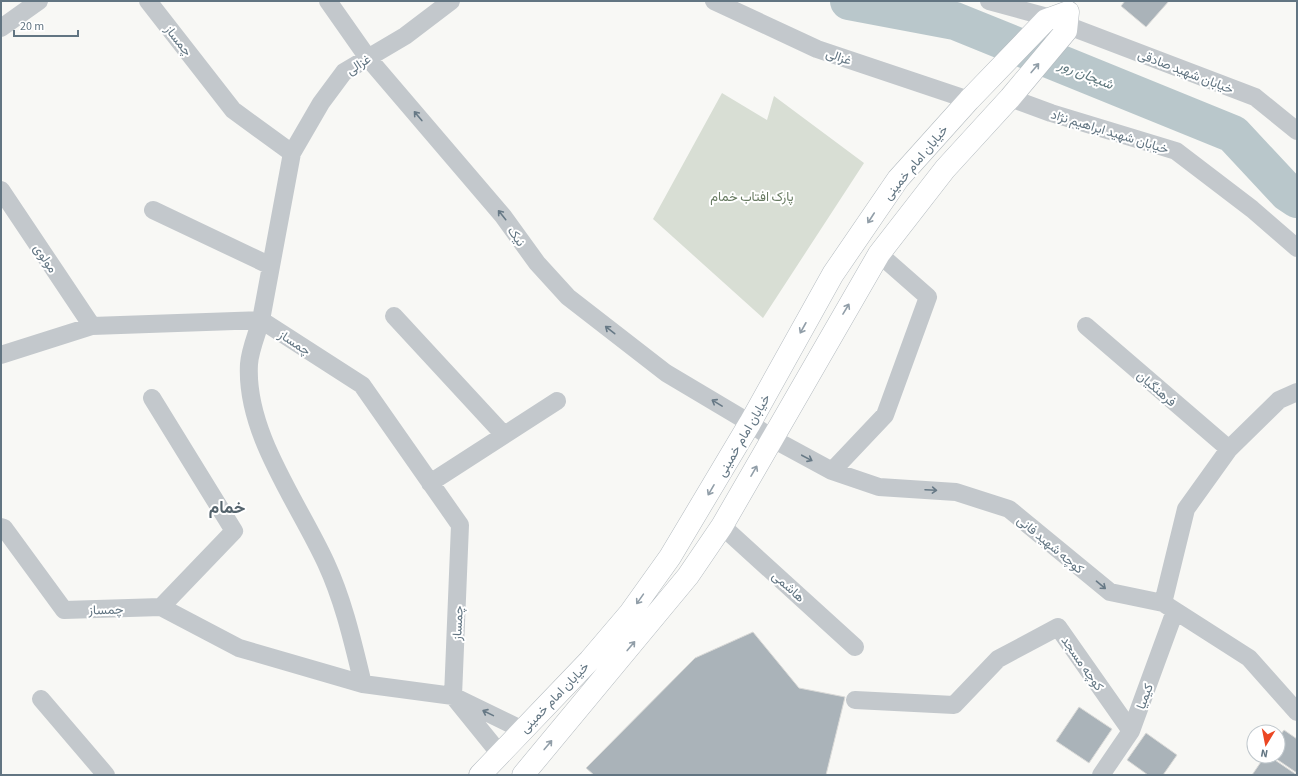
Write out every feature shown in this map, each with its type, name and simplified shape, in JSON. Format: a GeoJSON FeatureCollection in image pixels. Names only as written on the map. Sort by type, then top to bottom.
{"type":"FeatureCollection","features":[{"type":"Feature","properties":{"kind":"main road","name":"خیابان امام خمینی"},"geometry":{"type":"LineString","coordinates":[[480,775],[590,660],[630,613],[670,557],[750,423],[834,274],[886,195],[969,100],[987,82],[1062,18]]}},
{"type":"Feature","properties":{"kind":"main road","name":"خیابان امام خمینی"},"geometry":{"type":"LineString","coordinates":[[524,774],[688,576],[722,526],[879,254],[945,169],[1010,98],[1062,18]]}},
{"type":"Feature","properties":{"kind":"street","name":"چمساز"},"geometry":{"type":"LineString","coordinates":[[148,1],[233,110],[292,153]]}},
{"type":"Feature","properties":{"kind":"street","name":"نیک"},"geometry":{"type":"LineString","coordinates":[[328,1],[368,58],[503,216],[537,263],[568,297],[666,373],[750,423],[773,439]]}},
{"type":"Feature","properties":{"kind":"street","name":"غزالی"},"geometry":{"type":"LineString","coordinates":[[292,153],[321,103],[344,72],[405,36],[451,1]]}},
{"type":"Feature","properties":{"kind":"street","name":"غزالی"},"geometry":{"type":"LineString","coordinates":[[714,1],[817,49],[969,100]]}},
{"type":"Feature","properties":{"kind":"street","name":"خیابان شهید صادقی"},"geometry":{"type":"LineString","coordinates":[[989,1],[1062,18],[1255,97],[1297,132]]}},
{"type":"Feature","properties":{"kind":"street"},"geometry":{"type":"LineString","coordinates":[[1,28],[33,3]]}},
{"type":"Feature","properties":{"kind":"street","name":"خیابان شهید ابراهیم نژاد"},"geometry":{"type":"LineString","coordinates":[[1010,98],[1051,113],[1176,151],[1252,209],[1297,248]]}},
{"type":"Feature","properties":{"kind":"street"},"geometry":{"type":"LineString","coordinates":[[292,153],[261,320],[249,363],[249,396],[262,438],[326,563],[348,619],[363,684]]}},
{"type":"Feature","properties":{"kind":"street","name":"مولوی"},"geometry":{"type":"LineString","coordinates":[[1,190],[92,326]]}},
{"type":"Feature","properties":{"kind":"street"},"geometry":{"type":"LineString","coordinates":[[153,210],[271,266]]}},
{"type":"Feature","properties":{"kind":"street"},"geometry":{"type":"LineString","coordinates":[[832,471],[885,415],[928,297],[879,254]]}},
{"type":"Feature","properties":{"kind":"street"},"geometry":{"type":"LineString","coordinates":[[394,316],[504,435]]}},
{"type":"Feature","properties":{"kind":"street","name":"چمساز"},"geometry":{"type":"LineString","coordinates":[[261,320],[362,385],[460,525],[453,696]]}},
{"type":"Feature","properties":{"kind":"street"},"geometry":{"type":"LineString","coordinates":[[1,355],[92,326],[261,320]]}},
{"type":"Feature","properties":{"kind":"street","name":"فرهنگیان"},"geometry":{"type":"LineString","coordinates":[[1086,326],[1229,449]]}},
{"type":"Feature","properties":{"kind":"street","name":"کیمیا"},"geometry":{"type":"LineString","coordinates":[[1101,775],[1131,731],[1169,607],[1186,509],[1229,449],[1279,400],[1297,392]]}},
{"type":"Feature","properties":{"kind":"street"},"geometry":{"type":"LineString","coordinates":[[152,398],[234,531],[161,607]]}},
{"type":"Feature","properties":{"kind":"street"},"geometry":{"type":"LineString","coordinates":[[430,484],[557,401]]}},
{"type":"Feature","properties":{"kind":"street","name":"کوچه شهید فانی"},"geometry":{"type":"LineString","coordinates":[[773,439],[832,471],[879,487],[956,492],[1009,508],[1110,592],[1169,607],[1249,658],[1297,712]]}},
{"type":"Feature","properties":{"kind":"street","name":"هاشمی"},"geometry":{"type":"LineString","coordinates":[[722,526],[855,647]]}},
{"type":"Feature","properties":{"kind":"street","name":"چمساز"},"geometry":{"type":"LineString","coordinates":[[1,527],[4,528],[64,610],[161,607],[239,648],[363,684],[453,696],[523,730]]}},
{"type":"Feature","properties":{"kind":"street","name":"کوچه مسجد"},"geometry":{"type":"LineString","coordinates":[[855,700],[954,705],[998,659],[1058,627],[1131,731]]}},
{"type":"Feature","properties":{"kind":"street"},"geometry":{"type":"LineString","coordinates":[[453,696],[500,754]]}},
{"type":"Feature","properties":{"kind":"street"},"geometry":{"type":"LineString","coordinates":[[41,700],[106,775]]}},
{"type":"Feature","properties":{"kind":"green space","name":"پارک افتاب خمام"},"geometry":{"type":"Polygon","coordinates":[[[722,93],[767,120],[774,96],[864,163],[763,318],[653,219],[722,93]]]}},
{"type":"Feature","properties":{"kind":"building"},"geometry":{"type":"Polygon","coordinates":[[[1125,1],[1169,1],[1146,27],[1121,6],[1125,1]]]}},
{"type":"Feature","properties":{"kind":"building"},"geometry":{"type":"Polygon","coordinates":[[[753,632],[799,688],[845,697],[826,775],[594,775],[586,768],[695,658],[753,632]]]}},
{"type":"Feature","properties":{"kind":"building"},"geometry":{"type":"Polygon","coordinates":[[[1079,707],[1112,729],[1089,763],[1056,741],[1079,707]]]}},
{"type":"Feature","properties":{"kind":"building"},"geometry":{"type":"Polygon","coordinates":[[[1286,731],[1297,739],[1297,773],[1284,764],[1286,764],[1286,731]]]}},
{"type":"Feature","properties":{"kind":"building"},"geometry":{"type":"Polygon","coordinates":[[[1146,733],[1177,755],[1163,775],[1148,775],[1127,760],[1146,733]]]}},
{"type":"Feature","properties":{"kind":"building"},"geometry":{"type":"Polygon","coordinates":[[[1260,764],[1281,764],[1297,775],[1252,775],[1260,764]]]}},
{"type":"Feature","properties":{"kind":"waterway","name":"شیجان رور"},"geometry":{"type":"LineString","coordinates":[[849,1],[955,21],[1233,134],[1288,193],[1297,199]]}},
{"type":"Feature","properties":{"kind":"district","name":"خمام"},"geometry":{"type":"Point","coordinates":[227,507]}}]}
